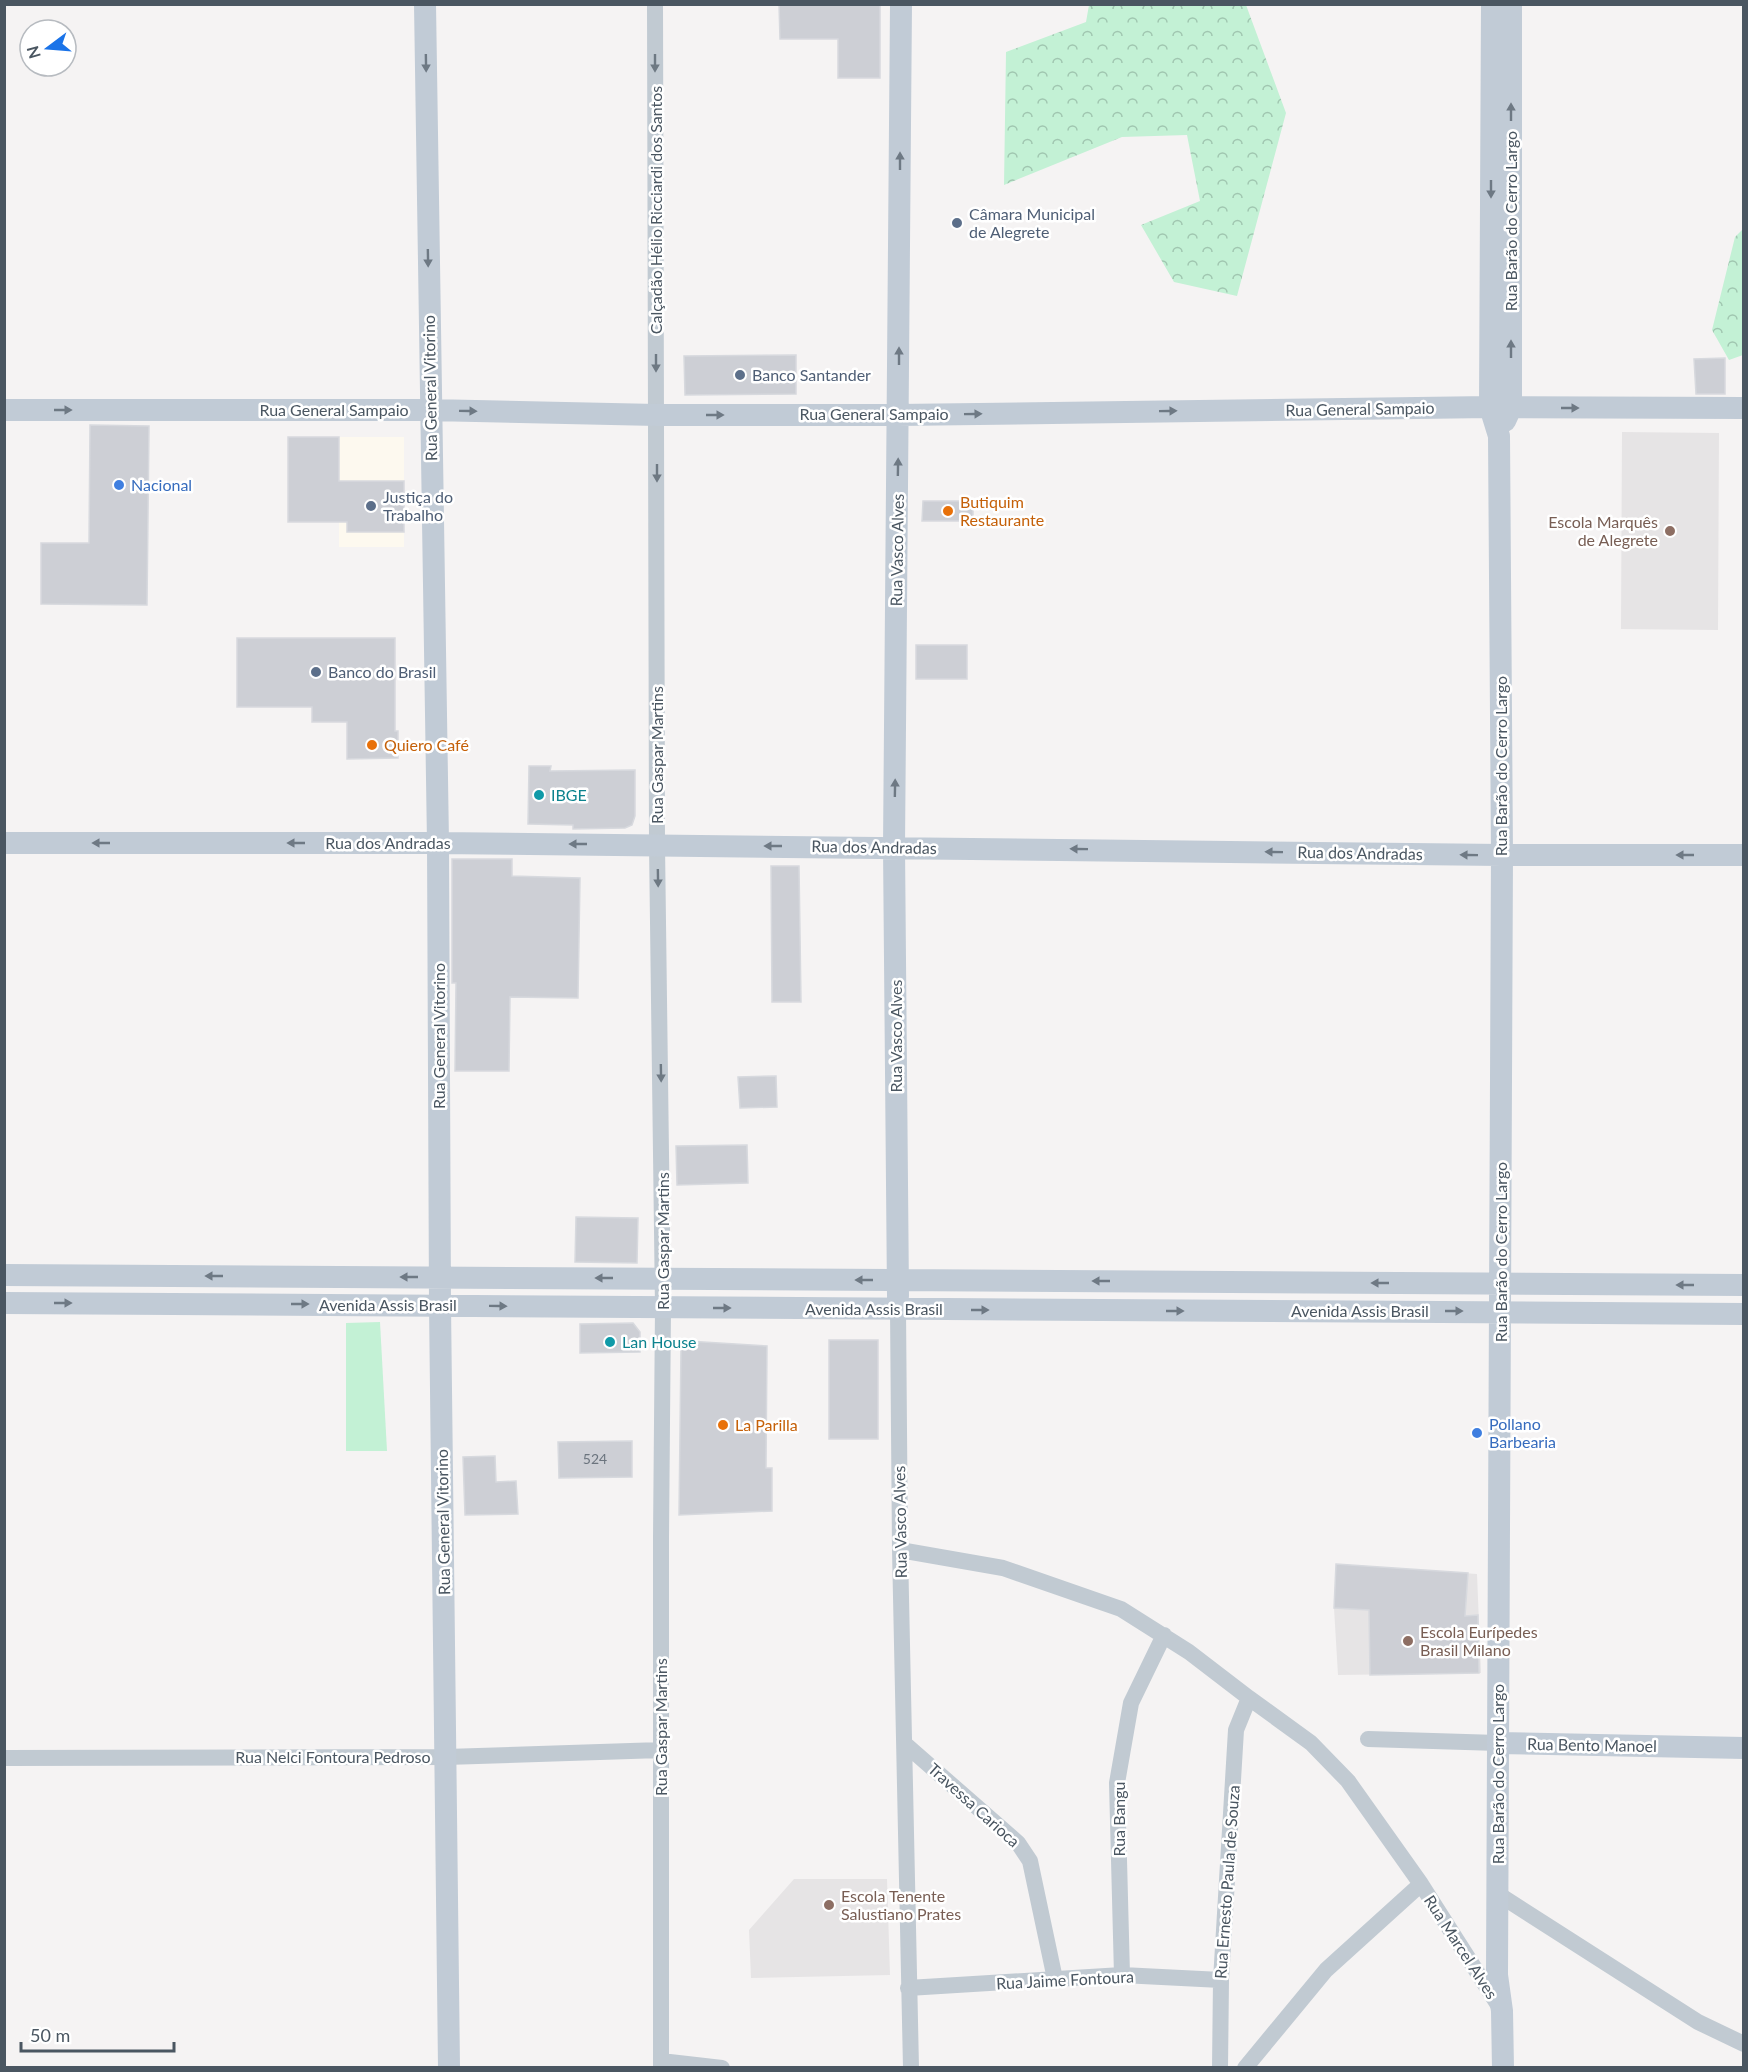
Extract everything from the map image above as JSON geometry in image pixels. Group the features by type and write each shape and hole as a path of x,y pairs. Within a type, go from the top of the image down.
{"street":[{"name":"Rua General Vitorino","path":"425,4 438,843 440,1305 449,2067"},
{"name":"Calçadão Hélio Ricciardi dos Santos","path":"655,4 657,415"},
{"name":"Rua Vasco Alves","path":"901,4 894,847 900,1550 911,2067"},
{"name":"Rua Barão do Cerro Largo","path":"1492,4 1501,408"},
{"name":"Rua Barão do Cerro Largo","path":"1503,2067 1502,2011 1497,1975 1502,1283 1499,436 1511,4"},
{"name":"Rua General Sampaio","path":"4,410 430,410 657,415 898,415 1501,408 1743,408"},
{"name":"Rua Gaspar Martins","path":"657,415 657,845 663,1279 661,2064"},
{"name":"Rua dos Andradas","path":"4,843 438,843 1502,855 1743,855"},
{"name":"Avenida Assis Brasil","path":"4,1275 1743,1285"},
{"path":"267,1304 268,1276"},
{"path":"756,1308 757,1279"},
{"path":"1249,1282 1250,1311"},
{"name":"Avenida Assis Brasil","path":"4,1303 1743,1314"},
{"name":"Rua Marcel Alves","path":"900,1550 1003,1568 1121,1609 1189,1652 1311,1743 1348,1781 1421,1884 1502,2011"},
{"name":"Rua Bangu","path":"1122,1975 1117,1783 1131,1703 1164,1635"},
{"name":"Rua Ernesto Paula de Souza","path":"1220,2067 1221,1980 1236,1730 1249,1698"},
{"name":"Rua Bento Manoel","path":"1368,1739 1743,1748"},
{"name":"Travessa Carioca","path":"905,1744 1018,1843 1030,1860 1055,1979"},
{"name":"Rua Nelci Fontoura Pedroso","path":"4,1758 446,1757 661,1750"},
{"path":"1245,2067 1326,1970 1421,1884"},
{"path":"1498,1894 1698,2022 1743,2044"},
{"name":"Rua Jaime Fontoura","path":"908,1988 1122,1975 1221,1980"},
{"path":"661,2064 722,2067"}],"shaded area":[{"name":"Escola Marquês de Alegrete","path":"1622,432 1719,433 1718,630 1621,629"},
{"name":"Justiça do Trabalho","path":"339,437 404,437 404,547 339,547"},
{"name":"Escola Eurípedes Brasil Milano","path":"1336,1564 1477,1574 1481,1673 1338,1675 1334,1608"},
{"name":"Escola Tenente Salustiano Prates","path":"794,1879 887,1879 890,1975 751,1978 749,1930"}],"green space":[{"path":"1089,5 1246,5 1286,113 1237,296 1174,282 1141,225 1200,201 1187,135 1122,137 1004,185 1006,52 1086,22"},
{"path":"1743,229 1743,355 1729,360 1712,330 1735,237"},
{"path":"380,1322 387,1451 346,1451 346,1323"}],"building":[{"path":"779,4 880,4 880,78 838,78 838,39 780,39"},
{"name":"Banco Santander","path":"796,355 796,394 685,395 684,356"},
{"path":"1725,358 1725,394 1696,394 1694,359"},
{"name":"Nacional","path":"90,425 149,426 147,605 41,604 41,543 89,543"},
{"path":"288,437 339,437 339,481 404,481 404,532 347,532 347,522 288,522"},
{"name":"Butiquim Restaurante","path":"923,501 973,501 973,521 922,521"},
{"name":"Banco do Brasil","path":"237,638 395,638 395,731 398,731 398,758 347,759 347,722 312,722 312,707 237,707"},
{"path":"916,645 967,645 967,679 916,679"},
{"path":"529,766 551,766 550,771 635,770 635,816 632,825 625,828 573,829 573,825 528,824"},
{"path":"452,859 512,859 512,876 580,878 578,998 510,997 509,1071 455,1071 456,983 452,983"},
{"path":"771,866 799,866 801,1002 772,1002"},
{"path":"776,1076 777,1107 740,1108 738,1077"},
{"path":"747,1145 748,1183 677,1185 676,1146"},
{"path":"576,1217 638,1218 637,1263 575,1262"},
{"name":"Lan House","path":"633,1323 640,1332 640,1352 580,1353 580,1324"},
{"path":"829,1340 878,1340 878,1439 829,1439"},
{"path":"687,1341 767,1346 766,1468 772,1468 772,1511 679,1515 681,1347"},
{"path":"632,1441 632,1477 559,1478 558,1442"},
{"path":"495,1456 496,1482 516,1481 518,1514 465,1515 463,1457"},
{"name":"Escola Eurípedes Brasil Milano","path":"1336,1564 1468,1573 1465,1616 1478,1615 1479,1673 1370,1675 1369,1610 1334,1608"}],"place":[{"name":"Câmara Municipal de Alegrete","path":"957,223"},
{"name":"Banco Santander","path":"740,375"},
{"name":"Nacional","path":"119,485"},
{"name":"Justiça do Trabalho","path":"371,506"},
{"name":"Butiquim Restaurante","path":"948,511"},
{"name":"Escola Marquês de Alegrete","path":"1670,531"},
{"name":"Banco do Brasil","path":"316,672"},
{"name":"Quiero Café","path":"372,745"},
{"name":"IBGE","path":"539,795"},
{"name":"Lan House","path":"610,1342"},
{"name":"La Parilla","path":"723,1425"},
{"name":"Pollano Barbearia","path":"1477,1433"},
{"name":"Escola Eurípedes Brasil Milano","path":"1408,1641"},
{"name":"Escola Tenente Salustiano Prates","path":"829,1905"}]}
